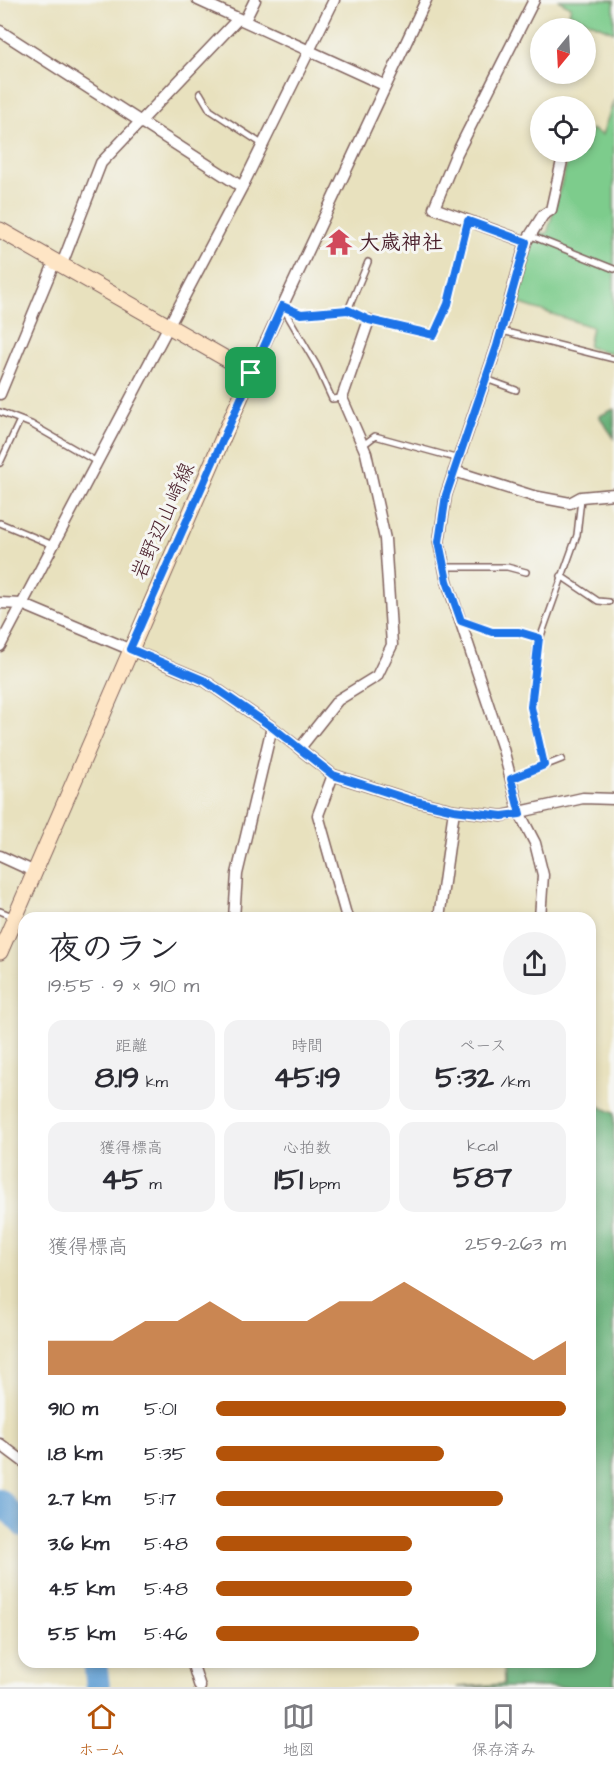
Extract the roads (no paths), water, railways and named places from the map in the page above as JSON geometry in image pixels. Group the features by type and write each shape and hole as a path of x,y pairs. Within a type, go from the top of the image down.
{"main road":[{"path":"0,230 251,373"},
{"name":"岩野辺山崎線","path":"0,952 251,373"}],"street":[{"path":"198,0 384,85"},
{"path":"0,394 101,163 241,20 255,0"},
{"path":"0,646 242,187 334,0"},
{"path":"251,373 384,85 426,0"},
{"path":"528,238 468,221 434,208 455,157 534,0"},
{"path":"0,31 242,187"},
{"path":"540,912 543,875 535,843 520,814 444,567 439,542 446,495 502,331 528,238 543,215 551,210 562,162"},
{"path":"300,748 338,699 377,676 392,645 385,539 362,446 342,398 369,320"},
{"path":"454,471 533,496 570,503 581,497 614,494"},
{"path":"0,603 22,604 205,681 272,727 333,775 411,800 454,810 502,816 520,814 583,798 614,799"},
{"path":"234,912 237,874 272,727"},
{"path":"333,775 318,815 345,912"},
{"path":"440,912 454,810"},
{"path":"0,856 34,872"},
{"path":"0,1444 18,1458"},
{"path":"194,1668 200,1687"}],"lane":[{"path":"200,93 210,110 262,144"},
{"path":"282,306 301,314 348,310 369,320 434,335 448,304 468,221"},
{"path":"528,238 614,269"},
{"path":"348,310 368,262"},
{"path":"282,306 317,366 332,399 342,398"},
{"path":"502,331 614,359"},
{"path":"486,379 516,390"},
{"path":"0,412 20,420 97,462"},
{"path":"0,463 20,420"},
{"path":"362,446 375,436 459,459"},
{"path":"544,765 531,707 539,638 577,535 581,497"},
{"path":"0,523 53,545"},
{"path":"444,567 507,567 526,572"},
{"path":"561,576 598,601 609,602"},
{"path":"461,621 492,632 519,632 539,638"},
{"path":"511,779 562,759"},
{"path":"0,911 15,917"}],"waterway":[{"path":"0,1501 18,1520"},
{"path":"96,1668 98,1687"}],"place":[{"name":"大歳神社","path":"339,242"}]}
